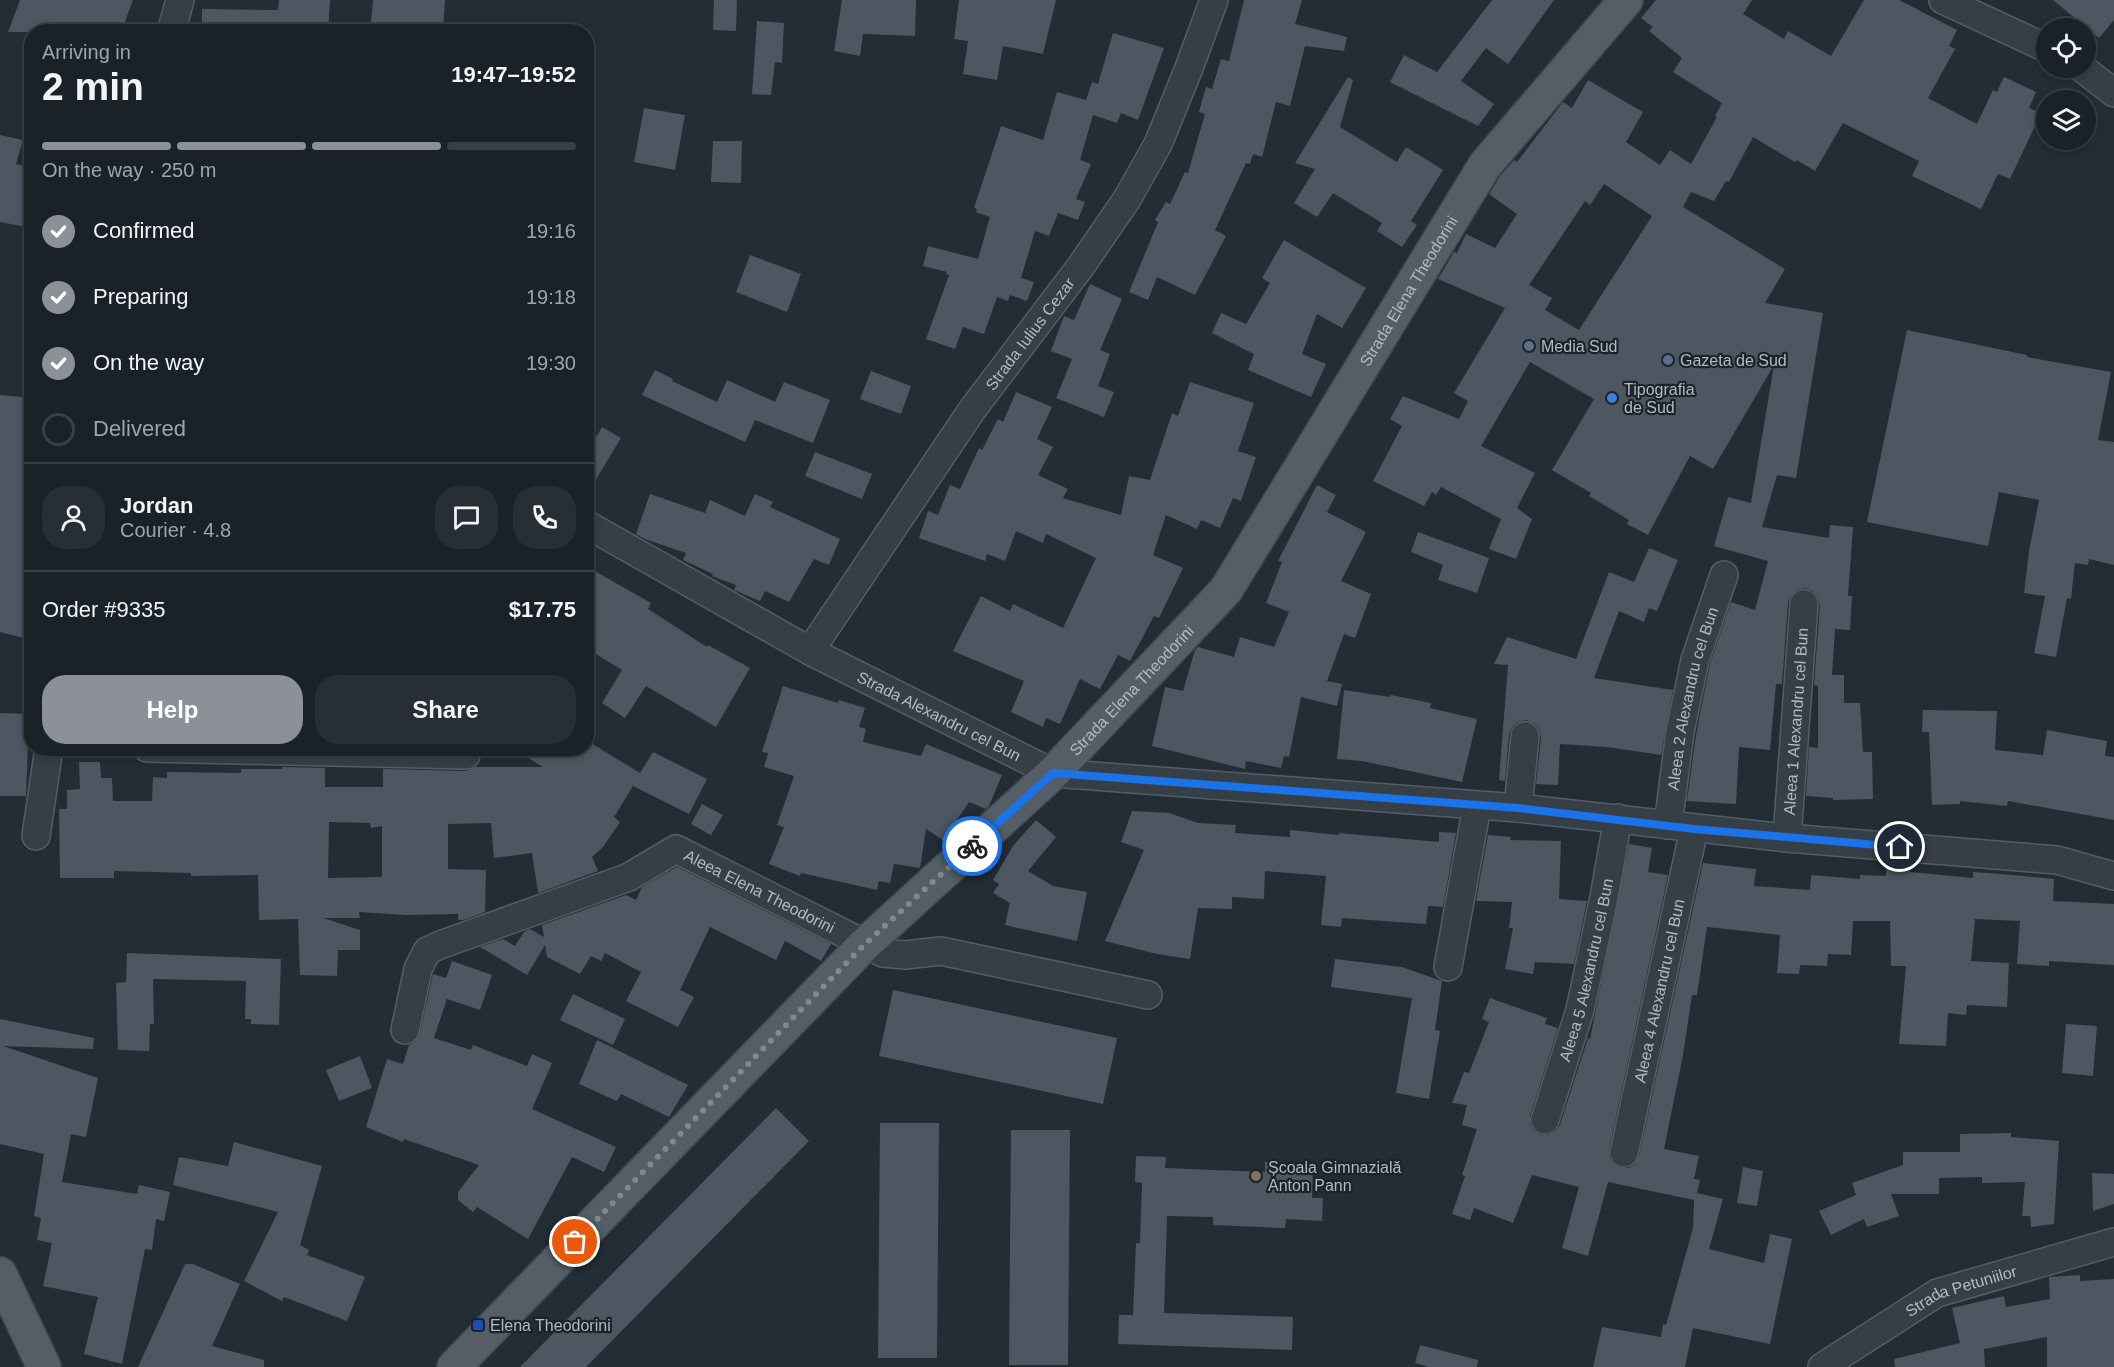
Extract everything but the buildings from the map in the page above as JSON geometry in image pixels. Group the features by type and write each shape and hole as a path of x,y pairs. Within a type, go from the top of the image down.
{"main road":[{"name":"Strada Elena Theodorini","path":"454,1367 864,945 1053,773 1226,590 1485,165 1626,0"},
{"path":"0,1274 44,1367"}],"street":[{"path":"173,24 180,0"},
{"name":"Strada Iulius Cezar","path":"810,651 972,410 1081,266 1127,200 1158,144 1190,68 1214,0"},
{"path":"1943,0 2036,43"},
{"path":"2095,78 2114,93"},
{"name":"Strada Alexandru cel Bun","path":"594,529 810,651 1053,773 1518,808 1787,838 2057,860 2114,876"},
{"name":"Aleea 2 Alexandru cel Bun","path":"1668,825 1680,732 1695,660 1724,575"},
{"name":"Aleea 1 Alexandru cel Bun","path":"1787,838 1803,604"},
{"path":"1518,808 1525,736"},
{"path":"36,836 48,756"},
{"path":"1448,967 1477,806"},
{"name":"Aleea 5 Alexandru cel Bun","path":"1545,1120 1580,1010 1618,818"},
{"name":"Aleea 4 Alexandru cel Bun","path":"1624,1153 1694,829"},
{"name":"Aleea Elena Theodorini","path":"405,1030 418,969 427,951 629,877 676,849 883,953 905,955 933,951 951,953 1148,995"},
{"name":"Strada Petuniilor","path":"1822,1367 1937,1293 2114,1242"}],"way so far":[{"path":"575,1242 864,945 972,846"}],"place":[{"name":"Media Sud","path":"1529,346"},
{"name":"Gazeta de Sud","path":"1668,360"},
{"name":"Tipografia de Sud","path":"1612,398"},
{"name":"Școala Gimnazială Anton Pann","path":"1256,1176"},
{"name":"Elena Theodorini","path":"478,1325"}],"route":[{"path":"972,846 1053,773 1518,808 1618,818 1694,829 1900,847"}]}
